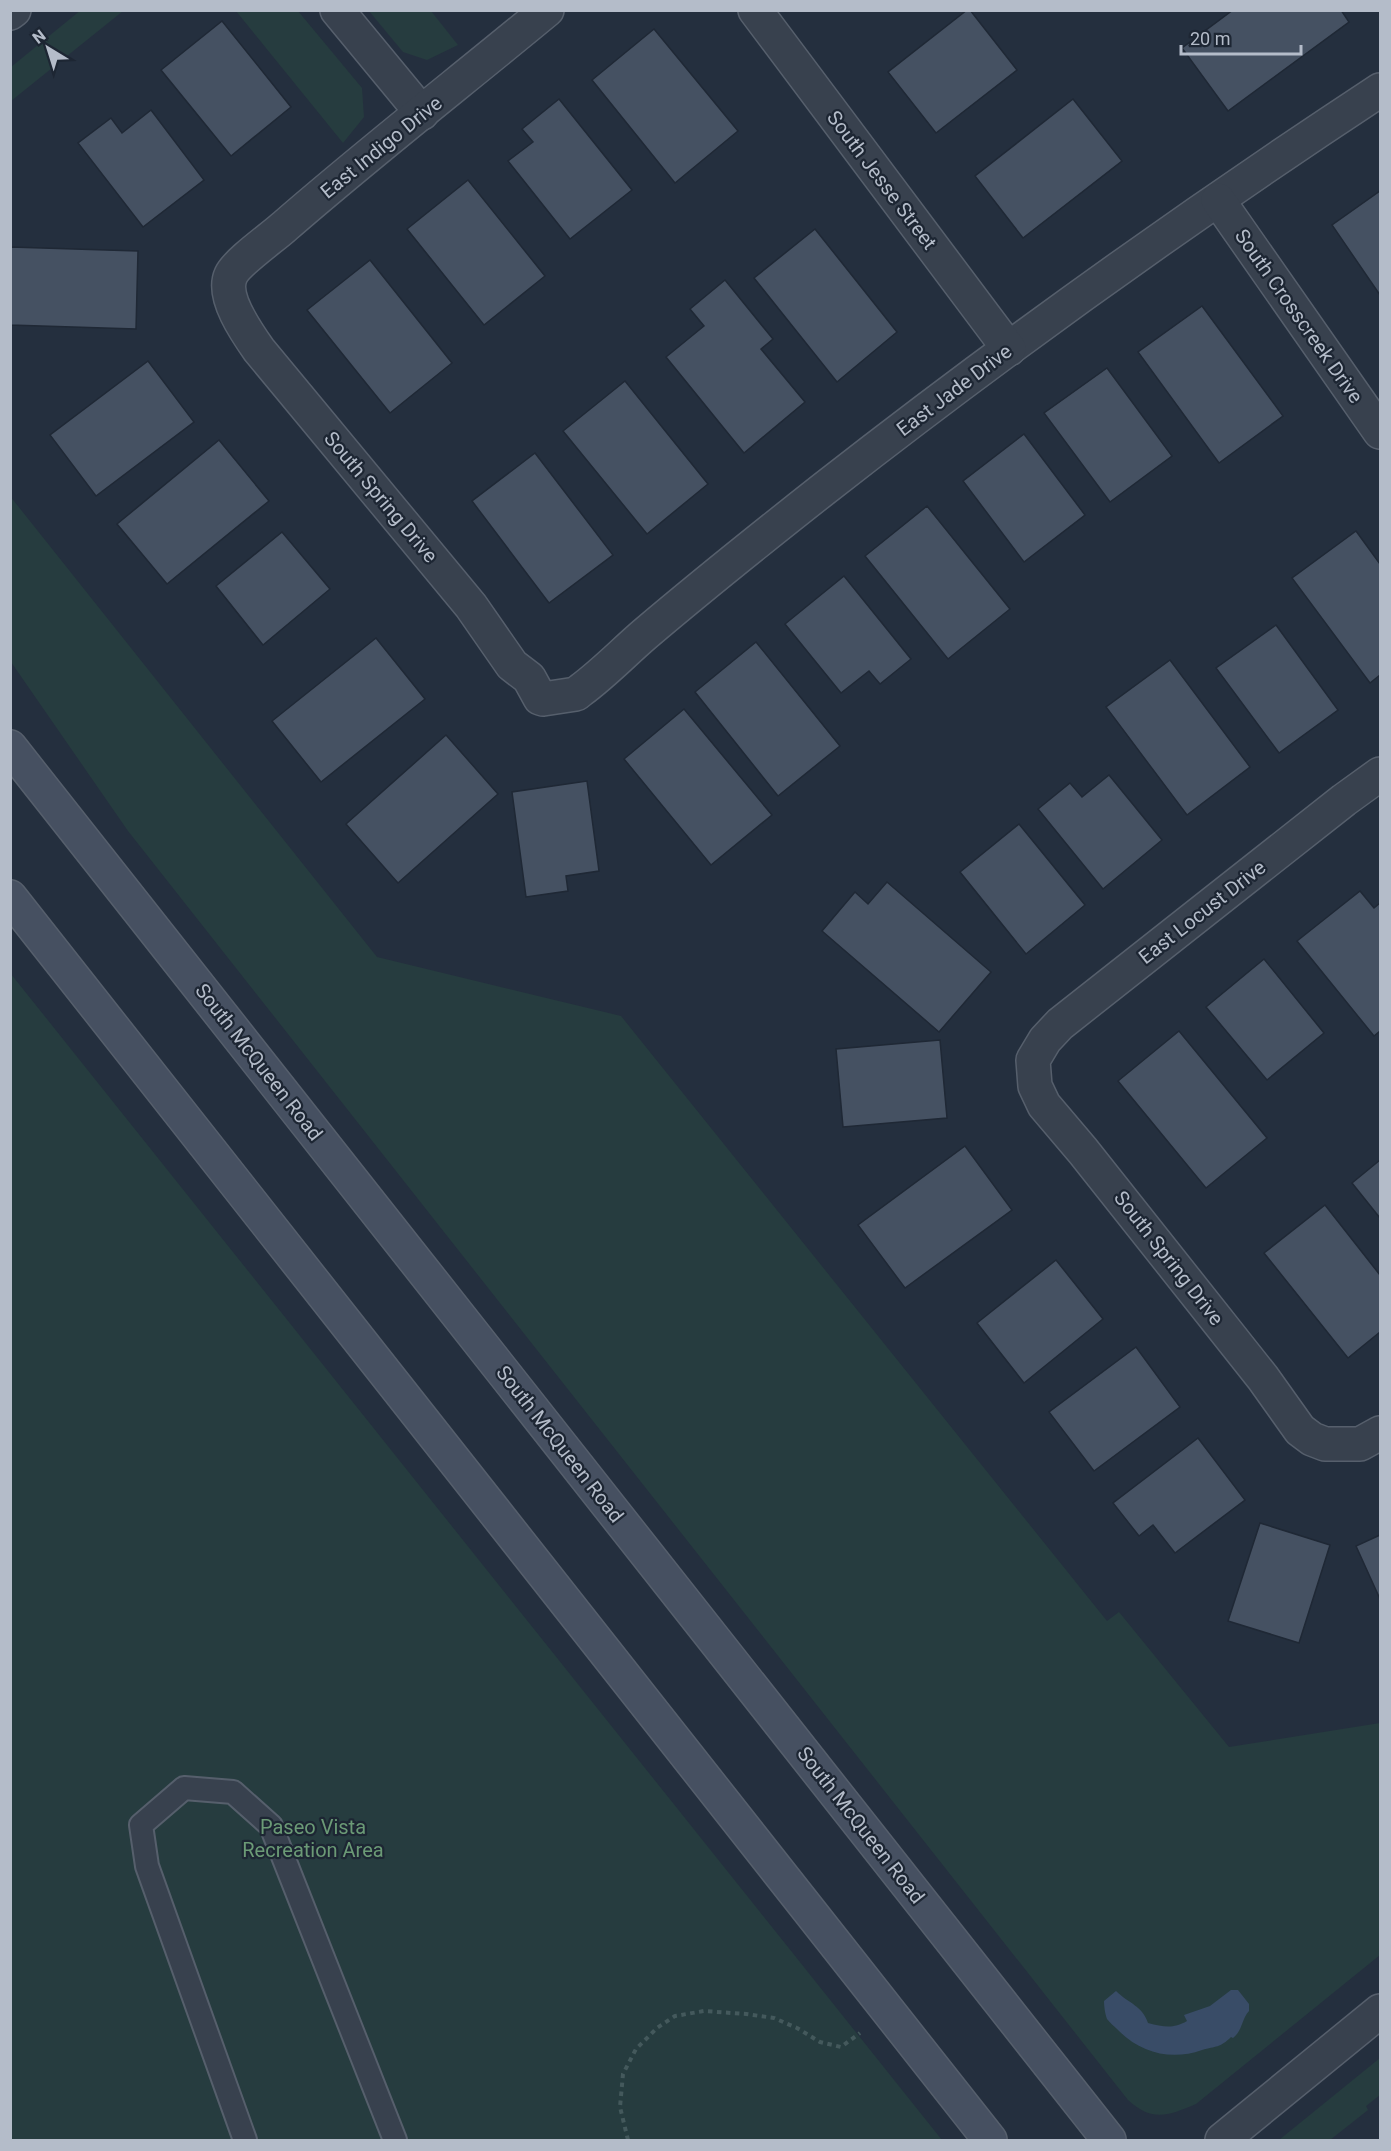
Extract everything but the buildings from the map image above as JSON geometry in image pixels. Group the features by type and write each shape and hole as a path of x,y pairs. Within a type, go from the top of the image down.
{"main road":[{"name":"South McQueen Road","path":"10,747 1109,2140"},
{"path":"10,897 990,2140"}],"street":[{"path":"337,10 423,113"},
{"name":"East Indigo Drive","path":"228,292 231,276 241,264 547,10"},
{"name":"South Jesse Street","path":"755,10 1009,349"},
{"name":"East Jade Drive","path":"540,698 576,694 644,635 797,510 1009,349 1218,200 1380,90"},
{"name":"South Crosscreek Drive","path":"1218,200 1380,432"},
{"name":"South Spring Drive","path":"228,292 246,331 259,350 471,606 512,665 529,678 540,698"},
{"name":"East Locust Drive","path":"1033,1060 1045,1041 1060,1024 1325,814 1380,774"},
{"name":"South Spring Drive","path":"1033,1060 1035,1086 1044,1105 1256,1369 1300,1430 1324,1444 1360,1444 1380,1433"},
{"path":"1222,2140 1380,2011"}],"lane":[{"path":"245,2140 147,1866 141,1825 184,1788 232,1791 271,1826 395,2140"}],"path":[{"path":"628,2140 620,2107 623,2074 636,2049 657,2028 675,2016 704,2011 774,2018 820,2042 841,2047 888,2011"}],"green space":[{"path":"81,10 123,11 11,101 11,67"},
{"path":"236,11 298,11 362,88 364,117 343,143"},
{"path":"369,11 431,11 458,45 427,60 403,52"},
{"path":"10,496 377,957 621,1016 1107,1621 1119,1612 1229,1747 1380,1723 1380,1955 1196,2104 1177,2112 1160,2115 1145,2112 1128,2100 128,831 11,662"},
{"name":"Paseo Vista Recreation Area","path":"11,974 942,2140 11,2140"},
{"path":"1380,2058 1380,2095 1366,2106 1368,2110 1330,2140 1279,2140"}],"water":[{"path":"1231,1990 1238,1990 1249,2004 1249,2011 1239,2032 1221,2045 1179,2055 1157,2053 1136,2044 1109,2022 1105,2010 1104,2001 1116,1991 1139,2008 1148,2023 1173,2026 1187,2021 1184,2015 1210,2006"}]}
